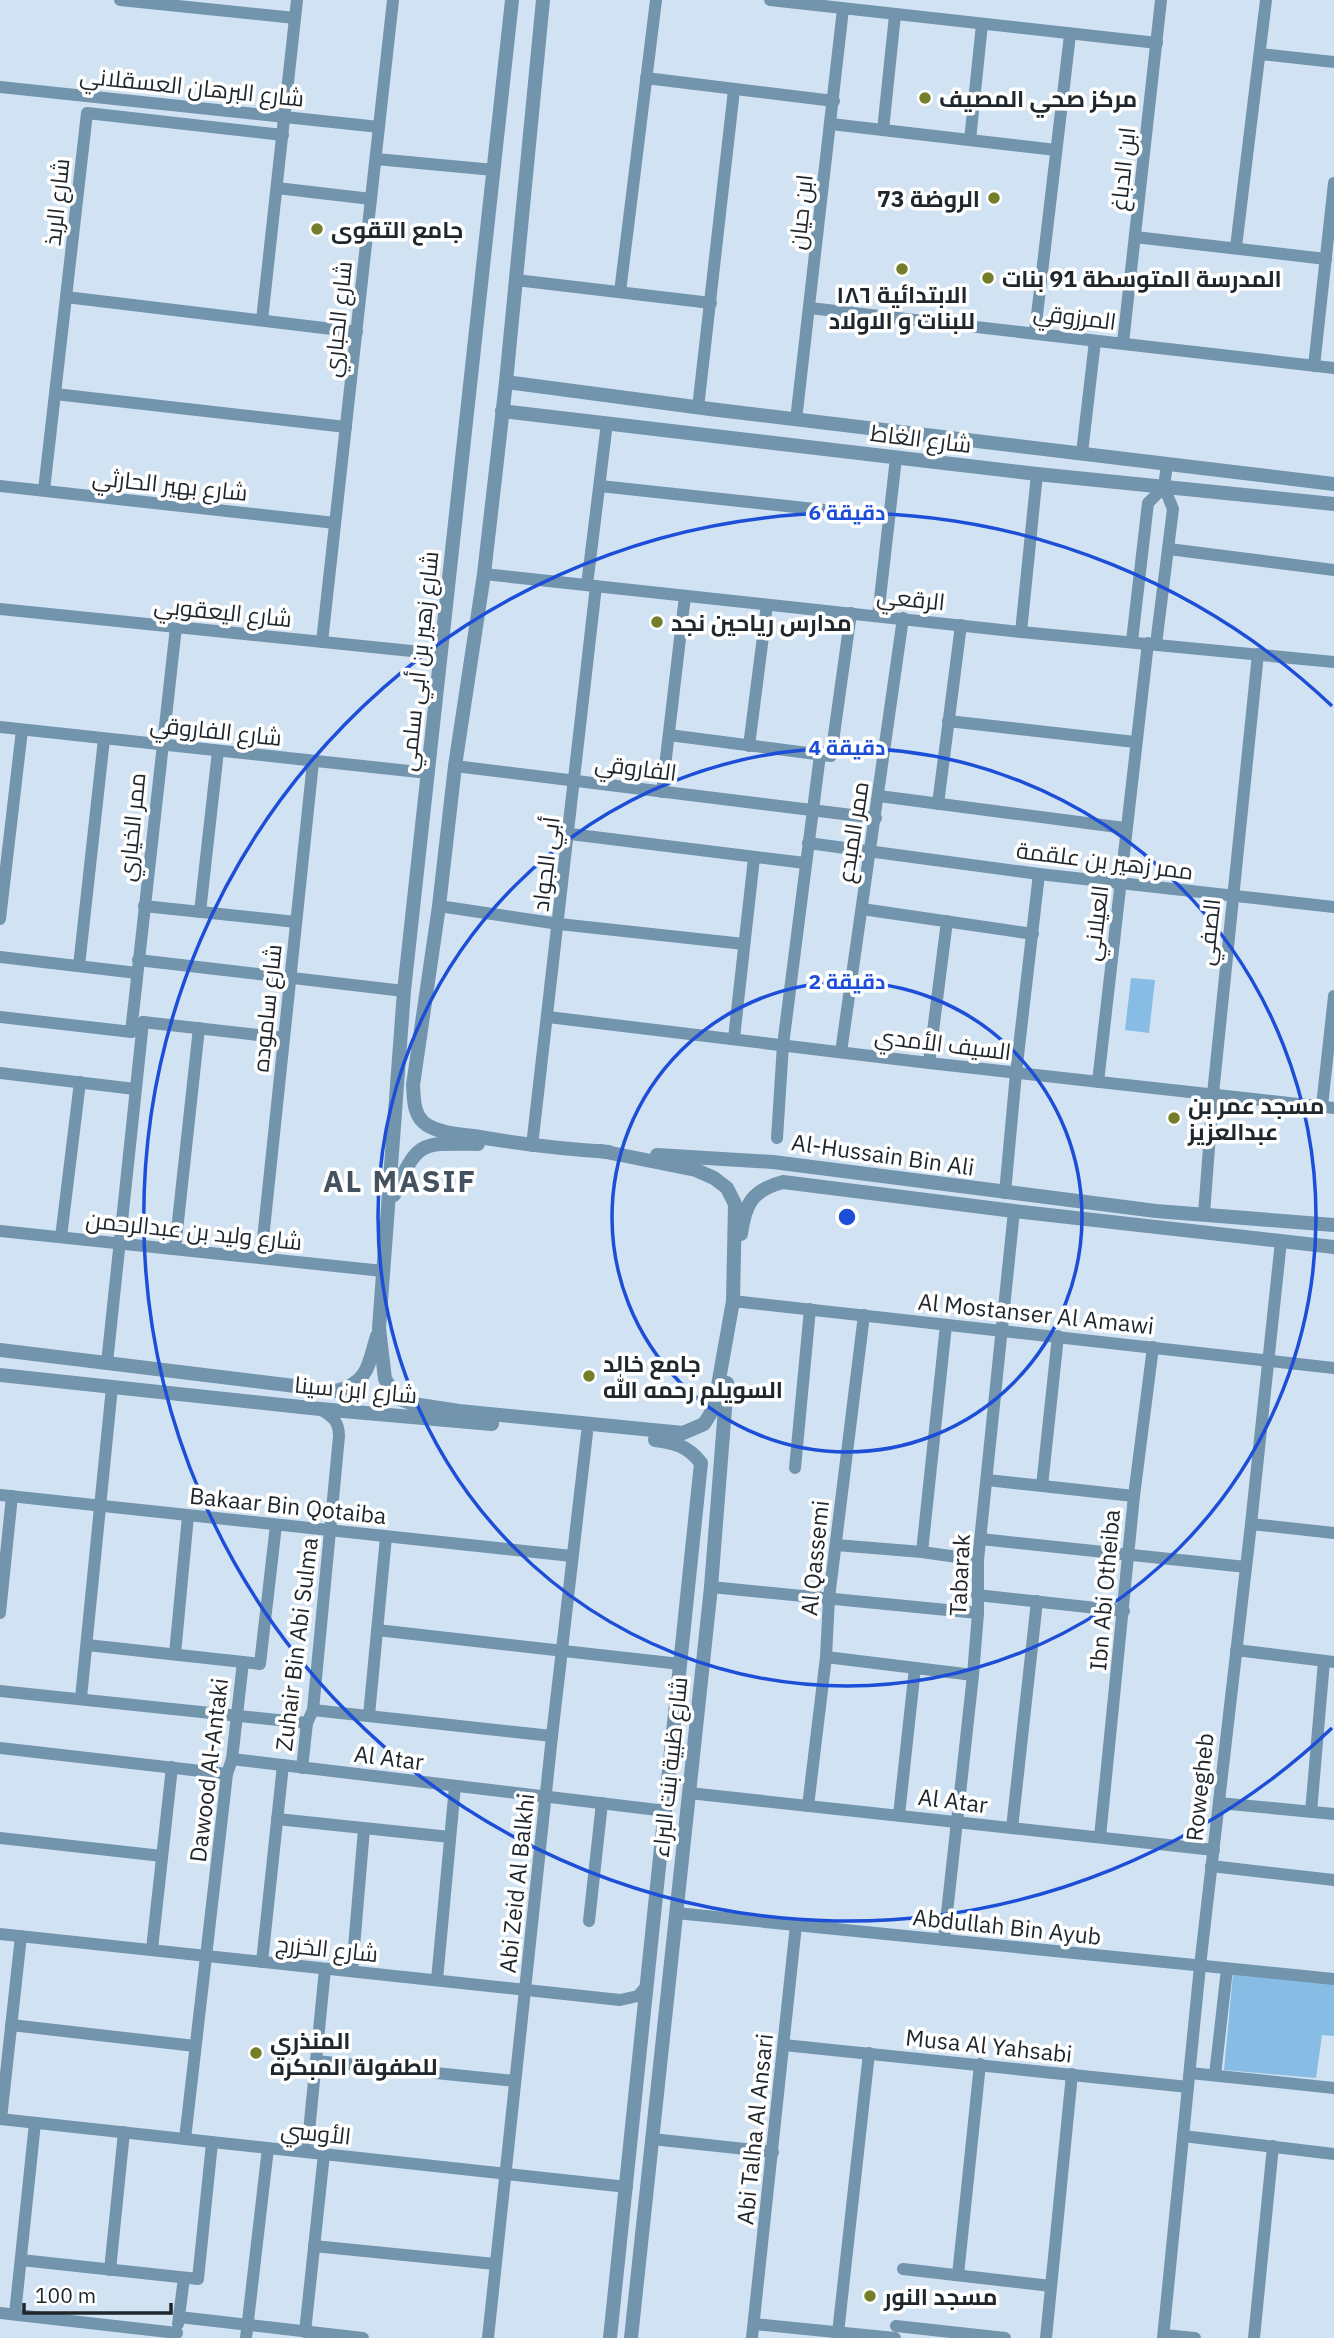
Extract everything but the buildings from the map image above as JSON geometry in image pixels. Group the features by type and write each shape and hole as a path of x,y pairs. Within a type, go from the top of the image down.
{"street":[{"path":"120,0 295,18"},
{"path":"262,320 297,0"},
{"name":"شارع الحباري","path":"322,642 393,0"},
{"name":"شارع زهير بن أبي سلمي","path":"379,1328 404,991 512,0"},
{"path":"543,0 506,382 484,574 455,766 439,906 559,924 744,944"},
{"path":"620,292 656,0"},
{"path":"770,0 844,9 876,6 895,15 1157,43"},
{"name":"ابن الدباغ","path":"1123,344 1161,0"},
{"path":"1236,247 1266,0"},
{"name":"ابن حيان","path":"796,420 844,9"},
{"path":"883,130 895,15"},
{"path":"970,140 982,24"},
{"path":"1035,332 1070,35"},
{"path":"1260,54 1334,62"},
{"path":"646,78 834,101"},
{"name":"شارع البرهان العسقلاني","path":"0,87 379,127"},
{"path":"698,408 734,90"},
{"name":"شارع الربذ","path":"44,491 87,113 282,135"},
{"path":"831,124 1056,150"},
{"path":"376,159 494,170"},
{"path":"1314,366 1334,183"},
{"path":"277,188 372,199"},
{"path":"1135,237 1326,258"},
{"path":"516,280 711,303"},
{"path":"66,297 357,332"},
{"name":"المرزوقي","path":"810,308 1334,368"},
{"path":"1082,453 1095,341"},
{"name":"شارع الغاط","path":"506,382 698,408 1334,484"},
{"path":"55,394 346,427"},
{"name":"شارع الغاط","path":"502,411 1038,474 1334,504"},
{"name":"أبي الجواد","path":"532,1146 570,834 607,423"},
{"path":"878,616 896,458"},
{"path":"1132,641 1148,503 1164,487 1167,464"},
{"path":"1021,632 1038,474"},
{"name":"شارع بهير الحارثي","path":"0,486 335,523"},
{"path":"600,486 888,517"},
{"name":"العيلاني","path":"1098,1082 1135,743 1169,549 1173,509 1164,487"},
{"path":"1169,549 1334,570"},
{"name":"الرقعي","path":"484,574 1021,632 1334,662"},
{"path":"662,792 685,596"},
{"path":"749,746 767,605"},
{"name":"شارع اليعقوبي","path":"0,609 441,654"},
{"path":"778,1138 783,1045 805,863 851,613"},
{"name":"ممر المبدع","path":"841,1052 903,618"},
{"path":"938,804 961,625"},
{"name":"ممر الخياري","path":"131,1031 176,627"},
{"name":"الصفي","path":"1204,1214 1213,1094 1258,654"},
{"path":"948,721 1135,743"},
{"name":"شارع الفاروقي","path":"0,727 428,773"},
{"path":"0,919 22,730"},
{"path":"669,736 825,756"},
{"path":"79,966 104,739"},
{"path":"200,912 218,751"},
{"name":"شارع ساموده","path":"261,1258 313,762"},
{"name":"الفاروقي","path":"455,766 876,818"},
{"path":"879,796 1125,828"},
{"path":"570,834 805,863"},
{"name":"ممر زهير بن علقمة","path":"808,843 1039,874 1334,907"},
{"path":"734,1038 754,858"},
{"path":"1005,1193 1039,874"},
{"path":"144,906 296,922"},
{"name":"Al-Hussain Bin Ali","path":"439,906 413,1085 414,1104 419,1118 427,1125 447,1132 532,1146 773,1162 1156,1211 1334,1226"},
{"path":"862,909 1033,934"},
{"path":"929,1063 947,920"},
{"path":"0,957 79,966 138,966 290,978 404,991"},
{"path":"1328,1107 1334,996"},
{"path":"0,1017 131,1031 143,1022 284,1038"},
{"name":"السيف الأمدي","path":"548,1017 1328,1107"},
{"path":"107,1363 143,1022"},
{"path":"175,1249 199,1028"},
{"path":"0,1073 135,1089"},
{"path":"61,1237 80,1082"},
{"path":"390,1204 412,1157 429,1145 532,1146"},
{"path":"379,1328 385,1379 397,1398 413,1404 683,1433 704,1424 714,1408 733,1301 735,1204 727,1188 714,1178 696,1170 601,1152"},
{"name":"Al-Hussain Bin Ali","path":"750,1202 764,1188 783,1182 1334,1247"},
{"name":"شارع ظبية بنت البراء","path":"631,2338 711,1587 733,1301 743,1220 750,1202"},
{"name":"Tabarak","path":"944,1940 973,1675 978,1613 978,1560 1014,1211"},
{"name":"شارع وليد بن عبدالرحمن","path":"0,1231 383,1270"},
{"name":"Rowegheb","path":"1163,2337 1200,1966 1251,1524 1280,1241"},
{"name":"Al Mostanser Al Amawi","path":"733,1301 1334,1368"},
{"path":"795,1468 810,1309"},
{"name":"Al Qassemi","path":"808,1806 826,1657 829,1598 864,1315"},
{"path":"922,1552 946,1325"},
{"name":"شارع ابن سينا","path":"0,1350 336,1391 352,1387 364,1376 379,1328"},
{"path":"1042,1486 1058,1336"},
{"name":"Ibn Abi Otheiba","path":"1100,1837 1134,1496 1153,1347"},
{"path":"158,1392 160,1369"},
{"name":"شارع ابن سينا","path":"0,1376 670,1442 688,1448 701,1464"},
{"path":"81,1698 112,1387"},
{"name":"Zuhair Bin Abi Sulma","path":"302,1768 307,1723 313,1710 339,1429 334,1419 320,1409"},
{"name":"Abi Zeid Al Balkhi","path":"488,2338 587,1433"},
{"name":"شارع ظبية بنت البراء","path":"610,2338 701,1464"},
{"path":"987,1480 1134,1496"},
{"path":"0,1613 6,1496"},
{"name":"Bakaar Bin Qotaiba","path":"6,1496 572,1556"},
{"path":"175,1654 188,1516"},
{"path":"1251,1524 1334,1533"},
{"name":"Dawood Al-Antaki","path":"186,2138 227,1774 232,1759 243,1662 260,1664 276,1525"},
{"path":"369,1715 386,1537"},
{"path":"981,1539 1246,1567"},
{"path":"836,1545 978,1560"},
{"path":"711,1587 978,1613"},
{"path":"976,1595 1124,1611"},
{"path":"1012,1828 1037,1601"},
{"path":"377,1630 680,1664"},
{"path":"87,1645 243,1662"},
{"path":"1236,1650 1329,1661 1311,1812"},
{"path":"826,1657 973,1675"},
{"path":"899,1815 915,1668"},
{"path":"0,1691 307,1723"},
{"path":"313,1710 552,1736"},
{"path":"0,1748 227,1774"},
{"name":"Al Atar","path":"232,1759 666,1811"},
{"name":"Zuhair Bin Abi Sulma","path":"262,1962 283,1765"},
{"path":"152,1949 172,1768"},
{"path":"436,1980 455,1786"},
{"name":"Al Atar","path":"688,1793 1213,1850"},
{"path":"589,1921 602,1803"},
{"path":"1219,1803 1334,1814"},
{"path":"277,1819 450,1837"},
{"path":"352,1971 364,1829"},
{"path":"0,1838 162,1856"},
{"path":"1211,1866 1334,1880"},
{"name":"Abdullah Bin Ayub","path":"676,1913 1334,1979"},
{"name":"Abi Talha Al Ansari","path":"752,2338 796,1925"},
{"name":"شارع الخزرج","path":"0,1934 620,2000"},
{"path":"1,2119 20,1936"},
{"path":"307,2152 325,1969"},
{"path":"1216,2075 1227,1969"},
{"path":"620,2000 638,1996 645,1988"},
{"path":"620,2000 632,2006 642,2020"},
{"path":"11,2025 195,2046"},
{"name":"Musa Al Yahsabi","path":"784,2045 1188,2087"},
{"path":"838,2333 869,2053"},
{"path":"316,2060 516,2081"},
{"path":"958,2275 980,2064"},
{"path":"1190,2073 1334,2088"},
{"path":"1046,2338 1072,2074"},
{"name":"الأوسي","path":"1,2119 627,2187"},
{"path":"15,2314 35,2123"},
{"path":"110,2270 124,2132"},
{"path":"1183,2136 1334,2154"},
{"path":"652,2139 773,2152"},
{"path":"21,2260 198,2279 212,2143"},
{"path":"1254,2338 1273,2146"},
{"path":"247,2332 268,2148"},
{"path":"305,2332 324,2154"},
{"path":"314,2246 495,2264"},
{"path":"902,2269 1051,2286"},
{"path":"0,2313 177,2336 184,2278"},
{"path":"179,2317 247,2332 305,2332 362,2338"},
{"path":"754,2324 838,2333 896,2332 1005,2338"},
{"path":"1163,2337 1195,2338"}],"shaded area":[{"path":"1131,978 1155,980 1149,1033 1125,1030"},
{"path":"1233,1974 1334,1984 1334,2036 1322,2035 1316,2078 1224,2070"}],"place":[{"name":"مركز صحي المصيف","path":"925,98"},
{"name":"الروضة 73","path":"994,198"},
{"name":"جامع التقوى","path":"317,229"},
{"name":"الابتدائية ١٨٦ للبنات و الاولاد","path":"902,269"},
{"name":"المدرسة المتوسطة 91 بنات","path":"988,278"},
{"name":"مدارس رياحين نجد","path":"657,622"},
{"name":"مسجد عمر بن عبدالعزيز","path":"1174,1118"},
{"name":"جامع خالد السويلم رحمه الله","path":"589,1376"},
{"name":"المنذري للطفولة المبكره","path":"256,2053"},
{"name":"مسجد النور","path":"870,2296"}],"district":[{"name":"AL MASIF","path":"400,1180"}]}
